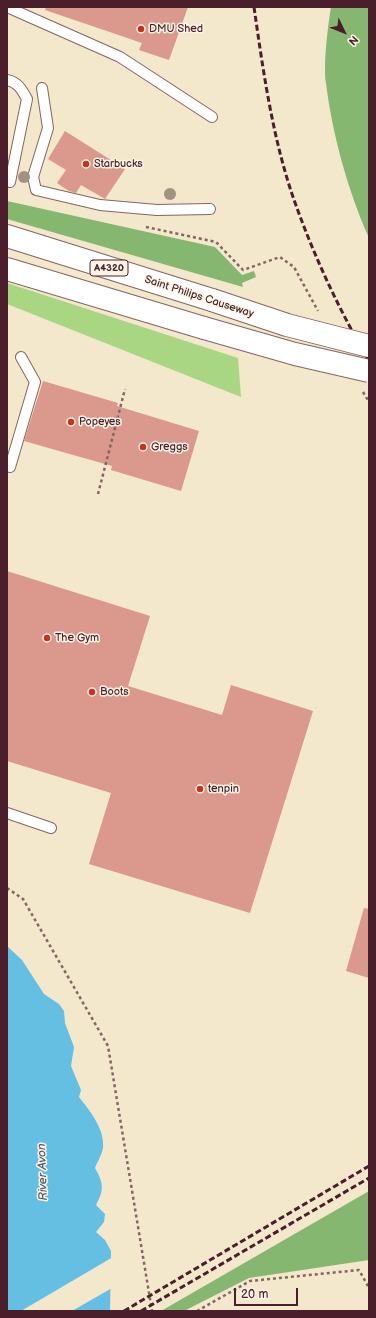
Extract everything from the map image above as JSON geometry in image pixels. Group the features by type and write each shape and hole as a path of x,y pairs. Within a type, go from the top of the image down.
{"main road":[{"name":"Saint Philips Causeway","path":"7,236 287,325 369,346"},
{"path":"7,269 295,354 369,371"}],"lane":[{"path":"7,7 25,11 120,57 212,117"},
{"path":"7,80 12,81 21,88 27,99 10,182 7,181"},
{"path":"42,88 48,128 33,177 36,190 100,205 157,210 210,209"},
{"path":"10,467 35,382 22,357"},
{"path":"7,813 51,828"}],"path":[{"path":"139,225 216,242 243,270 280,257 294,267 321,316"},
{"path":"98,494 125,389"},
{"path":"363,392 369,402"},
{"path":"7,888 24,900 108,1046 152,1311"},
{"path":"197,1311 250,1281 360,1270 369,1288"}],"green space":[{"path":"331,7 369,7 369,238 354,201 332,122 325,75 325,56"},
{"path":"7,201 215,247 242,275 254,271 256,277 242,283 243,287 7,219"},
{"path":"7,283 238,358 241,397 7,304"},
{"path":"369,1191 369,1260 249,1278 184,1311 161,1311"}],"water":[{"name":"River Avon","path":"7,946 22,960 44,994 59,1004 64,1011 65,1023 74,1047 71,1066 81,1090 79,1097 88,1108 102,1134 102,1153 95,1168 100,1178 102,1191 96,1205 105,1214 104,1222 96,1232 105,1240 111,1251 110,1311 7,1311"}],"pier":[{"path":"113,1257 112,1288 72,1311 21,1311"}],"building":[{"name":"DMU Shed","path":"46,7 188,7 169,60 139,50 142,43 45,10"},
{"name":"Starbucks","path":"65,131 125,169 105,199 81,185 76,193 69,191 57,183 66,170 48,159"},
{"path":"43,381 118,403 117,406 199,431 181,491 111,470 112,466 24,441"},
{"path":"7,571 150,616 128,686 222,715 231,685 313,711 250,913 89,864 111,793 7,761"},
{"path":"364,908 369,909 369,978 346,971"}],"railway":[{"path":"254,7 274,125 292,194 326,279 369,361"},
{"path":"124,1311 369,1166"},
{"path":"141,1311 369,1178"}],"place":[{"name":"DMU Shed","path":"141,29"},
{"name":"Starbucks","path":"86,164"},
{"name":"Popeyes","path":"71,422"},
{"name":"Greggs","path":"143,447"},
{"name":"The Gym","path":"47,638"},
{"name":"Boots","path":"92,692"},
{"name":"tenpin","path":"200,789"}]}
